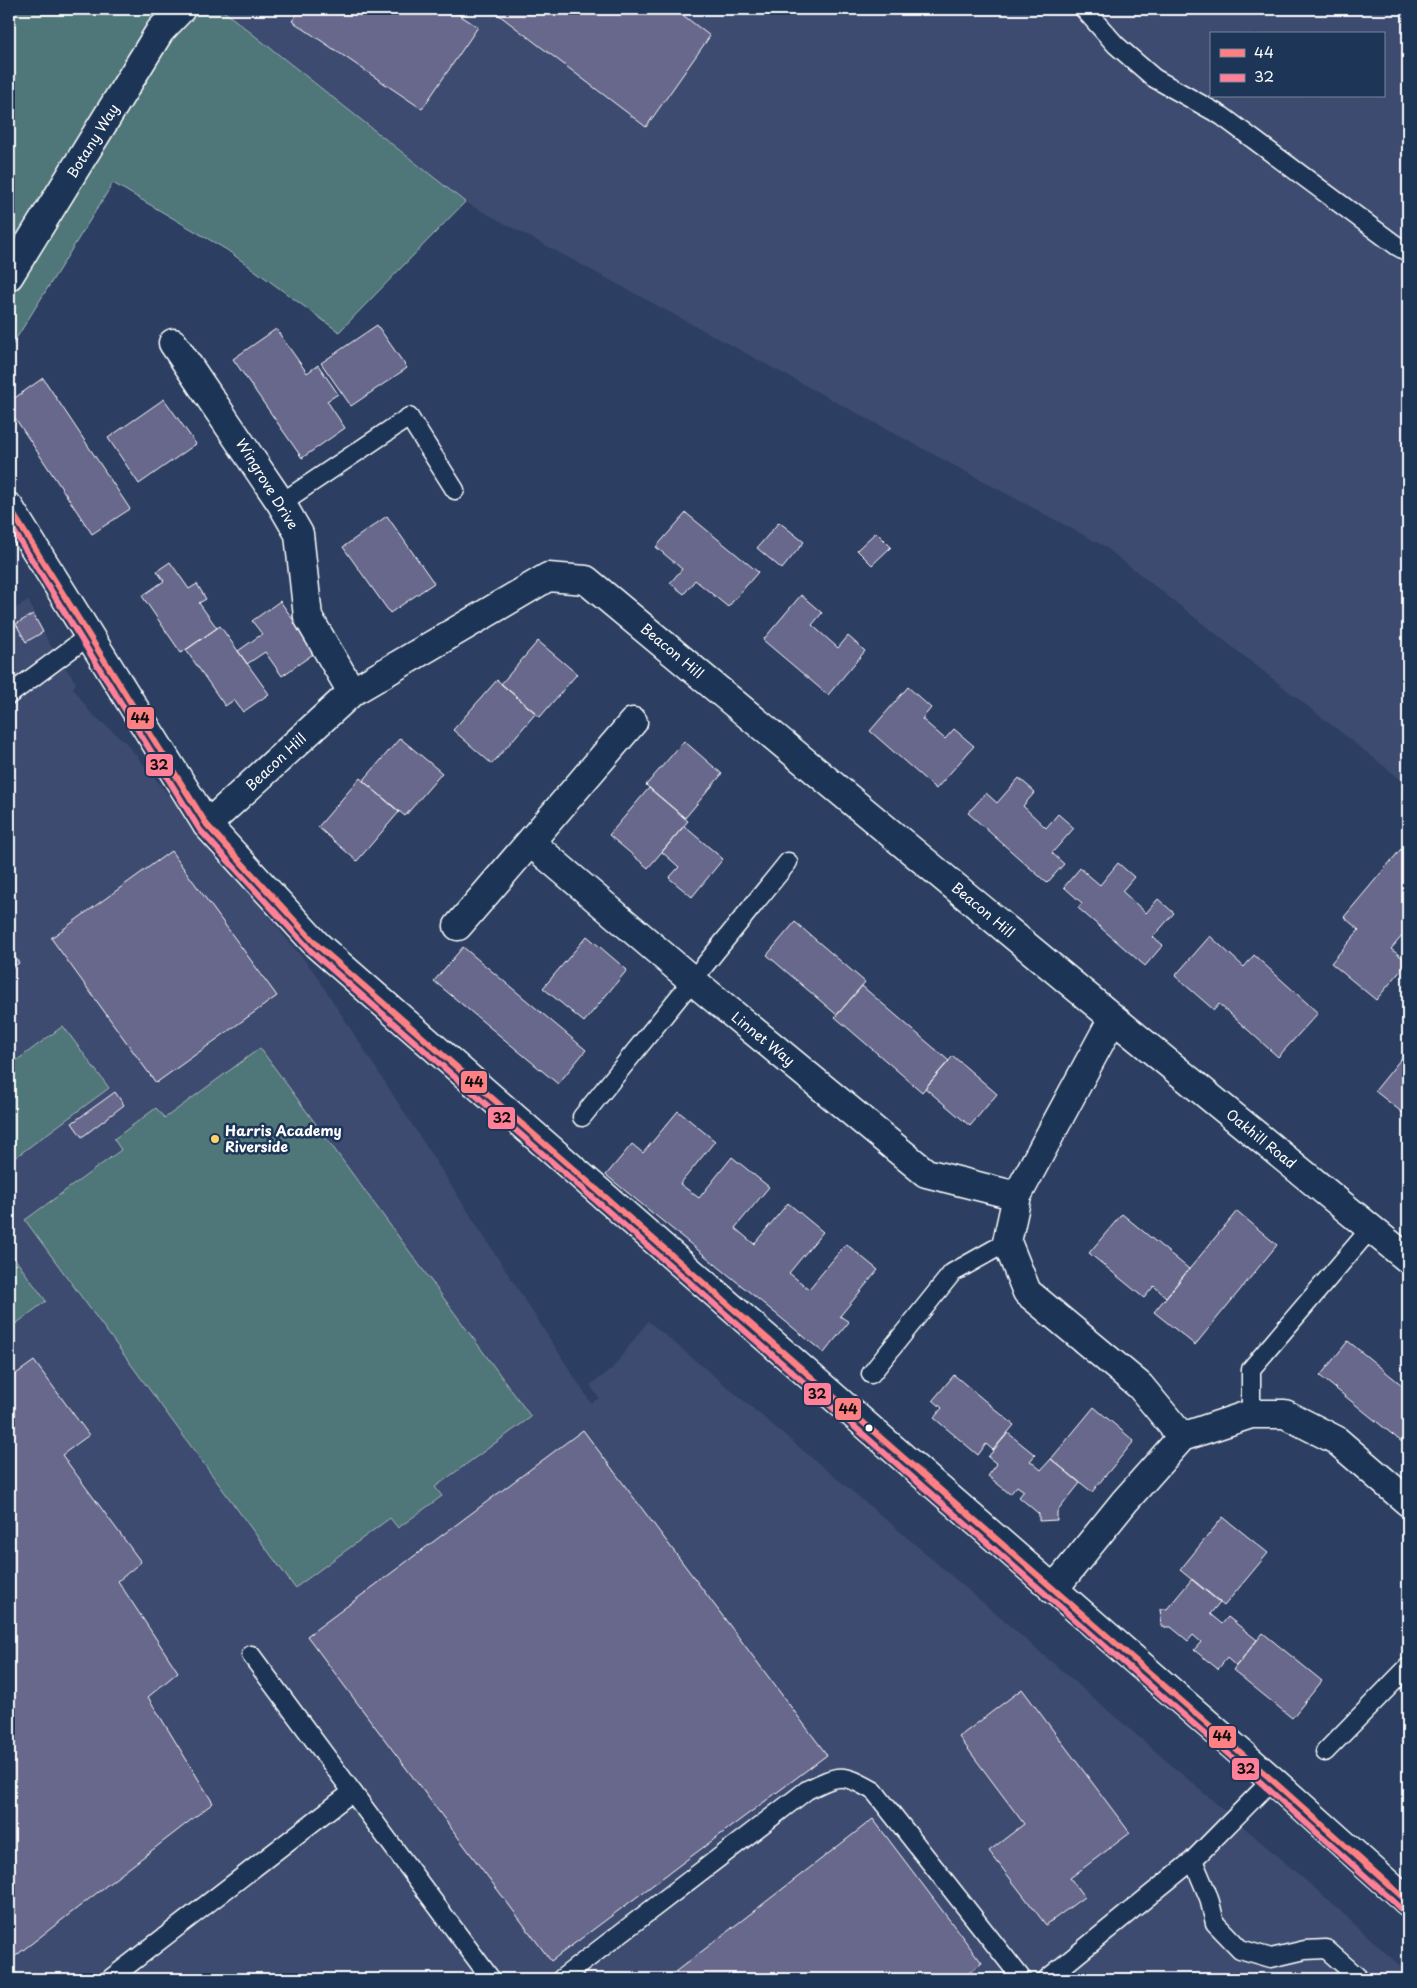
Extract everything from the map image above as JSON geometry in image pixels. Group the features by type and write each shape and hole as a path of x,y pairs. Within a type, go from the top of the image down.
{"street":[{"name":"Botany Way","path":"9,276 160,31 181,9"},
{"name":"Wingrove Drive","path":"173,343 281,503 298,534 308,616 352,692"},
{"path":"9,507 207,825 317,945 1272,1780 1408,1902"},
{"name":"Beacon Hill","path":"207,825 352,692 548,577 586,580 1113,1018"},
{"path":"458,926 633,722"},
{"name":"Linnet Way","path":"530,842 693,981 926,1173 1017,1196"},
{"path":"1113,1018 1017,1196 1007,1242 1027,1292 1140,1386 1182,1437"},
{"name":"Oakhill Road","path":"1113,1018 1408,1259"},
{"path":"1053,1590 1125,1501 1182,1437 1251,1414 1285,1414 1336,1440 1408,1502"}],"lane":[{"path":"1084,9 1116,45 1154,78 1222,116 1397,246 1408,252"},
{"path":"281,503 409,417 455,490"},
{"path":"9,695 90,635"},
{"path":"582,1117 788,862"},
{"path":"1251,1414 1251,1369 1370,1228"},
{"path":"871,1374 952,1273 1007,1242"},
{"path":"251,1655 490,1979"},
{"path":"1325,1752 1408,1667"},
{"path":"561,1979 807,1790 834,1777 852,1778 874,1791 1022,1979"},
{"path":"1047,1979 1193,1860 1272,1780"},
{"path":"110,1979 352,1792"},
{"path":"1193,1860 1209,1898 1215,1923 1240,1949 1271,1958 1305,1950 1326,1949 1360,1979"}],"shaded area":[{"path":"221,9 1408,9 1408,785 1104,546 465,202"},
{"path":"28,600 50,645 76,683 73,688 90,712 125,742 314,972 591,1403 599,1398 590,1385 612,1369 648,1321 890,1523 1327,1899 1408,1973 1408,1979 9,1979 9,613"}],"green space":[{"path":"9,9 221,9 465,202 339,332 227,250 113,183 9,350"},
{"path":"63,1026 109,1088 9,1162 9,1066"},
{"path":"260,1048 531,1417 435,1487 442,1496 398,1528 390,1518 295,1588 25,1220 121,1150 114,1139 156,1108 165,1118"},
{"path":"9,1251 46,1301 9,1329"}],"building":[{"path":"301,9 450,9 478,27 422,109 292,21"},
{"path":"491,9 675,9 710,36 646,127"},
{"path":"377,325 407,368 351,406 321,363"},
{"path":"276,329 307,373 318,365 338,394 327,401 345,428 302,458 233,359"},
{"path":"43,378 130,509 92,534 9,409 9,402"},
{"path":"164,399 196,444 139,484 108,438"},
{"path":"686,513 758,572 728,607 695,580 684,594 670,583 682,569 656,547"},
{"path":"387,516 434,583 390,613 343,547"},
{"path":"779,522 804,542 782,569 757,548"},
{"path":"876,532 891,547 872,565 857,550"},
{"path":"170,562 189,589 197,584 206,599 199,603 217,628 181,653 142,596 164,581 157,571"},
{"path":"801,595 822,613 812,625 838,648 848,636 865,651 828,695 763,640"},
{"path":"280,601 316,652 282,676 265,652 247,664 238,651 262,634 252,621"},
{"path":"33,614 43,632 26,642 16,624"},
{"path":"220,626 269,694 243,712 234,700 225,706 186,650"},
{"path":"538,641 577,674 540,717 501,684"},
{"path":"497,680 536,713 492,764 453,730"},
{"path":"908,687 931,708 922,719 945,739 954,729 974,746 936,789 870,731"},
{"path":"400,738 442,773 405,816 363,781"},
{"path":"684,741 722,774 685,818 646,785"},
{"path":"360,778 399,812 357,861 318,827"},
{"path":"1019,778 1035,792 1023,806 1046,828 1058,814 1074,828 1052,853 1064,864 1047,883 968,813 986,793 997,803"},
{"path":"649,788 688,821 648,868 609,835"},
{"path":"684,826 723,859 692,897 669,878 679,867 662,852"},
{"path":"1401,849 1408,856 1408,929 1391,949 1408,962 1376,1000 1331,963 1359,930 1344,917"},
{"path":"171,851 277,996 156,1083 51,938"},
{"path":"1118,863 1134,877 1122,891 1146,913 1158,899 1174,913 1153,937 1163,945 1145,966 1078,908 1082,903 1064,887 1080,868 1100,885"},
{"path":"795,922 865,982 837,1015 767,955"},
{"path":"587,936 627,970 584,1022 543,988"},
{"path":"1210,936 1244,967 1254,955 1318,1013 1278,1057 1219,1004 1214,1010 1175,976"},
{"path":"463,947 586,1050 558,1084 434,981"},
{"path":"9,949 19,963 9,970"},
{"path":"862,986 949,1061 922,1092 835,1017"},
{"path":"1408,1050 1408,1117 1375,1091"},
{"path":"953,1056 997,1094 970,1126 925,1088"},
{"path":"115,1092 124,1105 82,1137 72,1123"},
{"path":"678,1111 715,1141 680,1184 699,1198 732,1157 769,1187 735,1228 754,1244 788,1203 823,1232 789,1273 809,1289 846,1244 878,1270 840,1316 849,1322 824,1353 606,1175 632,1144 643,1153"},
{"path":"1237,1211 1277,1245 1195,1345 1154,1312"},
{"path":"1122,1214 1189,1269 1166,1297 1154,1286 1144,1298 1089,1253"},
{"path":"1348,1341 1408,1390 1408,1447 1320,1376"},
{"path":"34,1361 89,1435 62,1455 141,1562 118,1581 178,1672 148,1697 213,1803 9,1961 9,1379"},
{"path":"954,1375 1014,1425 993,1450 986,1444 978,1455 934,1418 942,1408 933,1400"},
{"path":"1094,1407 1134,1441 1092,1492 1051,1459"},
{"path":"583,1430 827,1755 551,1961 307,1636"},
{"path":"1008,1433 1035,1455 1030,1461 1041,1470 1051,1459 1080,1483 1057,1512 1057,1520 1039,1521 1039,1514 1019,1497 1024,1491 1017,1486 1010,1494 988,1476 997,1464 988,1457"},
{"path":"1223,1517 1268,1553 1224,1606 1180,1570"},
{"path":"1192,1579 1220,1602 1210,1614 1222,1624 1228,1617 1257,1640 1236,1666 1227,1658 1218,1669 1194,1650 1201,1642 1193,1635 1188,1641 1171,1627 1162,1627 1160,1609 1167,1609"},
{"path":"1263,1633 1322,1681 1292,1718 1233,1670"},
{"path":"1022,1689 1130,1833 1070,1878 1084,1897 1046,1925 989,1851 1024,1824 959,1737"},
{"path":"1408,1734 1408,1748 1401,1742"},
{"path":"873,1819 982,1963 961,1979 666,1979"}],"transit line":[{"name":"44","path":"9,507 207,825 317,945 1272,1780 1408,1902"},
{"name":"32","path":"9,523 200,830 311,951 1266,1787 1402,1909"}],"place":[{"name":"Harris Academy Riverside","path":"215,1139"}]}
